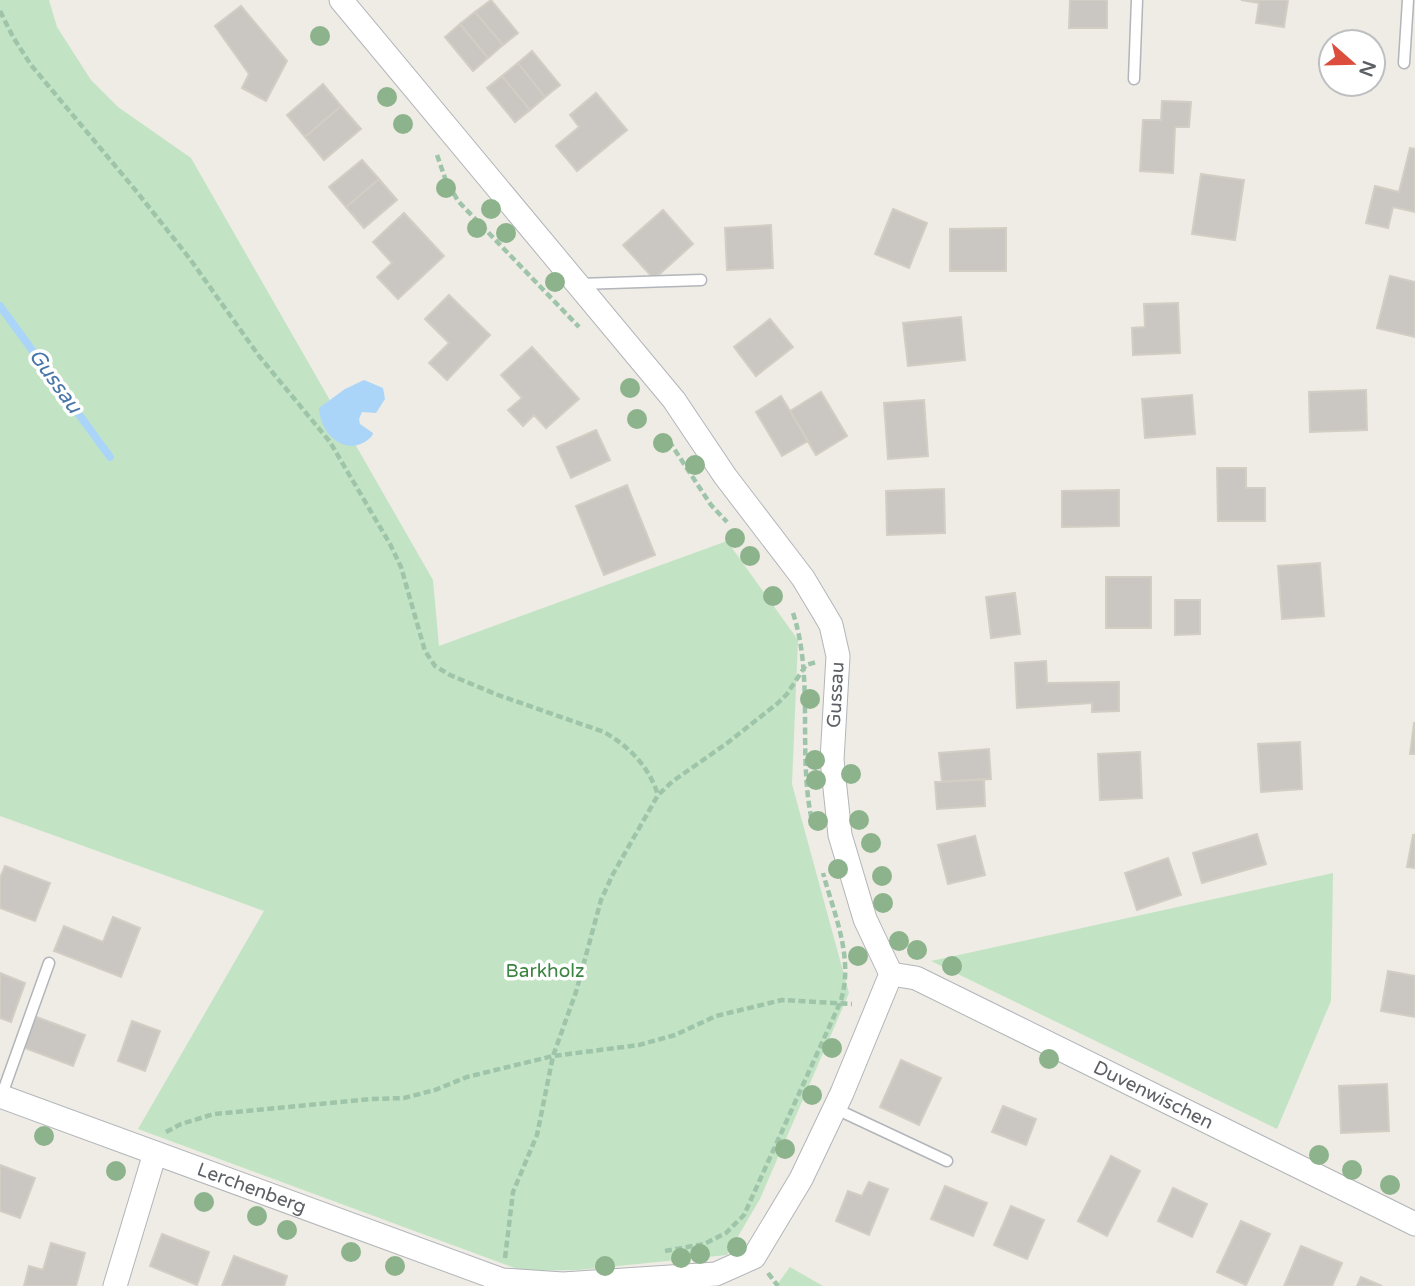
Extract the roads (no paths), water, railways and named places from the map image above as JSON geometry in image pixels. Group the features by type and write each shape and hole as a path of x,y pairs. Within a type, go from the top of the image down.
{"street":[{"name":"Gussau","path":"341,0 674,400 725,476 803,578 831,625 838,656 832,760 840,835 865,919 891,974"},
{"path":"502,1283 563,1284 716,1274 754,1257 801,1179 891,974"},
{"name":"Duvenwischen","path":"891,974 916,978 1415,1224"},
{"name":"Lerchenberg","path":"0,1096 502,1283"},
{"path":"115,1286 149,1151"}],"lane":[{"path":"1134,79 1137,0"},
{"path":"1404,63 1408,0"},
{"path":"577,284 701,280"},
{"path":"0,1096 49,963"},
{"path":"834,1108 947,1161"}],"water":[{"path":"364,380 383,388 385,399 376,413 362,412 359,419 360,424 373,433 372,436 354,446 345,445 324,428 319,408 345,389"}],"waterway":[{"name":"Gussau","path":"0,306 110,457"}],"park label":[{"name":"Barkholz","path":"545,971"}]}
